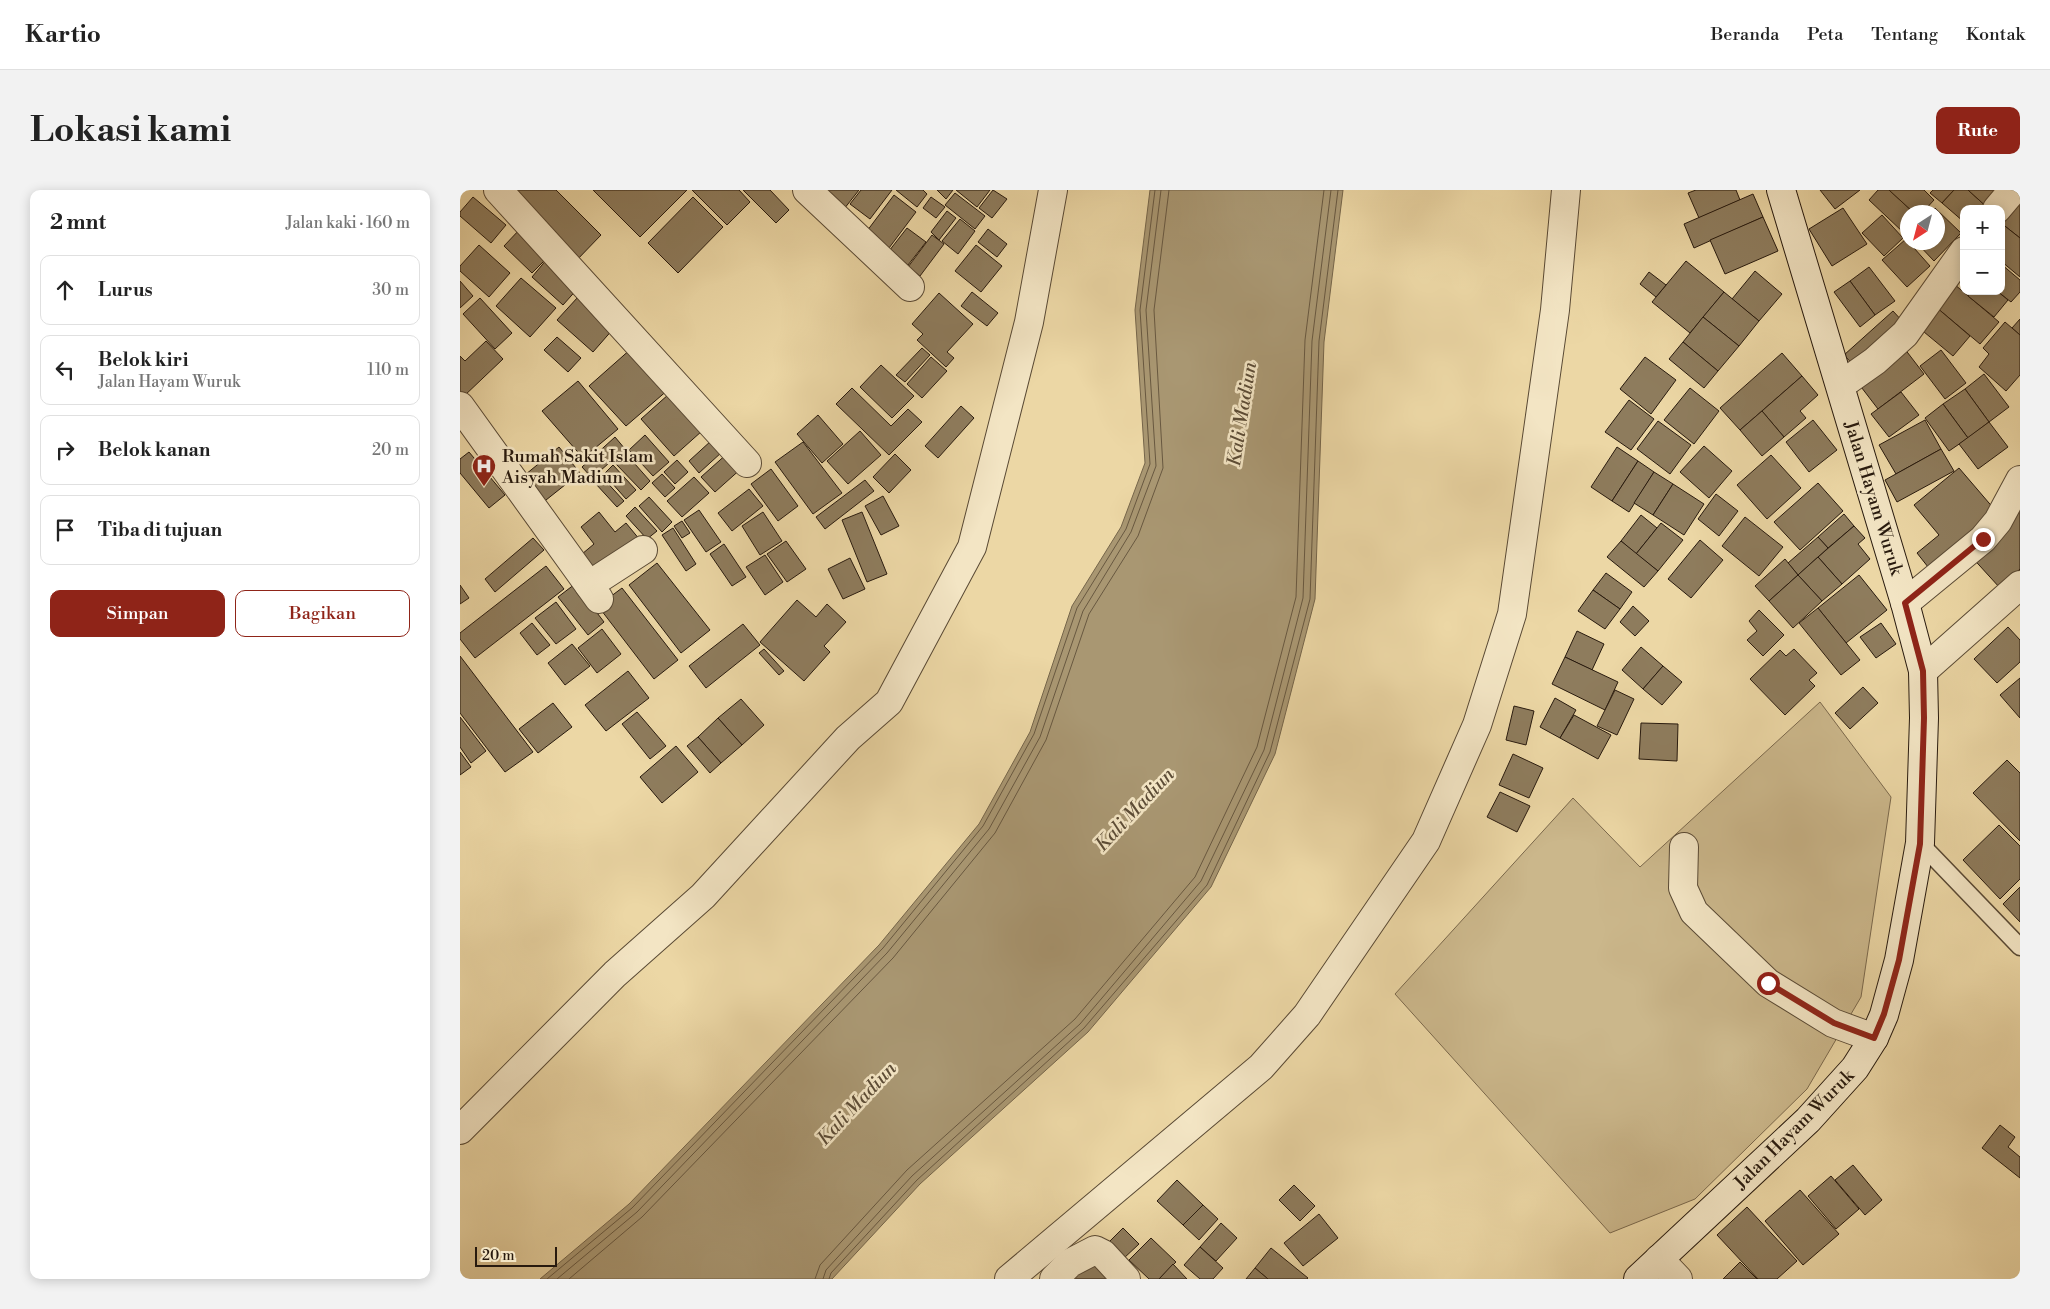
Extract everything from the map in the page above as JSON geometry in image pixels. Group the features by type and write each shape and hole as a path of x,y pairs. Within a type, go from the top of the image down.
{"street":[{"path":"498,190 747,463"},
{"path":"807,190 910,287"},
{"path":"460,1130 615,974 703,896 848,738 889,702 972,547 1029,322 1053,190"},
{"path":"1009,1279 1261,1067 1307,1015 1426,841 1477,725 1512,614 1555,310 1566,190"},
{"name":"Jalan Hayam Wuruk","path":"1638,1279 1808,1120 1855,1068 1874,1038 1884,1014 1899,960 1920,844 1924,718 1923,671 1841,385 1781,190"},
{"path":"2000,205 2013,190"},
{"path":"1841,385 1875,361 1904,334 1960,257"},
{"path":"460,406 594,592 643,550"},
{"path":"1905,603 1983,539 1998,520 2020,480"},
{"path":"1923,671 2020,585"},
{"path":"1684,847 1682,888 1694,912 1768,983 1834,1023 1874,1038"},
{"path":"1054,1279 1070,1263 1095,1250 1103,1254 1126,1279"},
{"path":"1659,1258 1678,1279"}],"lane":[{"path":"1920,844 2020,947"}],"shaded area":[{"path":"1820,702 1891,797 1861,997 1807,1089 1695,1199 1610,1233 1395,994 1573,798 1640,867"}],"water":[{"name":"Kali Madiun","path":"1150,190 1343,190 1324,342 1315,599 1275,754 1211,887 1088,1032 920,1184 832,1279 540,1279 629,1204 879,945 979,824 1030,732 1072,606 1121,527 1145,463 1135,310"}],"building":[{"path":"516,190 556,190 601,235 574,263"},
{"path":"593,190 687,190 640,237"},
{"path":"692,190 739,190 750,202 727,225"},
{"path":"743,190 770,190 789,210 776,223"},
{"path":"820,190 859,190 844,209"},
{"path":"861,190 892,190 870,219 850,204"},
{"path":"896,190 923,190 927,194 917,207"},
{"path":"937,190 953,190 946,199"},
{"path":"956,190 990,190 977,207"},
{"path":"993,190 1007,199 992,218 979,208"},
{"path":"1696,190 1736,190 1740,200 1699,218 1688,193"},
{"path":"1820,190 1860,190 1835,209"},
{"path":"1878,190 1889,190 1905,205 1900,205 1900,229 1869,200"},
{"path":"1889,190 1924,190 1934,200 1929,205 1905,205"},
{"path":"1933,190 1954,190 1942,203 1930,193"},
{"path":"1954,190 1968,190 1985,205 1960,205 1960,219 1942,203"},
{"path":"1968,190 2007,190 1993,205 1985,205"},
{"path":"955,193 985,216 975,229 945,205"},
{"path":"1753,194 1763,217 1694,248 1684,224"},
{"path":"894,195 916,212 889,248 867,231"},
{"path":"473,197 506,225 491,243 460,216 460,212"},
{"path":"693,197 723,227 678,273 648,243"},
{"path":"931,197 945,207 936,218 923,208"},
{"path":"2020,202 2020,238 2005,226 2005,208"},
{"path":"1843,208 1867,244 1832,266 1809,229"},
{"path":"947,211 956,218 939,240 931,232"},
{"path":"1882,215 1900,235 1900,241 1884,256 1862,233"},
{"path":"1763,217 1778,251 1725,274 1710,240"},
{"path":"1945,218 1960,232 1945,250"},
{"path":"960,219 975,231 958,254 942,241"},
{"path":"2005,226 2020,238 2020,277 2005,264"},
{"path":"521,228 549,256 532,273 504,246"},
{"path":"907,228 926,242 908,265 889,251"},
{"path":"988,229 1007,244 997,257 978,242"},
{"path":"932,235 944,244 920,276 908,267"},
{"path":"1900,244 1900,250 1916,250 1930,266 1907,287 1882,260"},
{"path":"479,245 510,273 489,297 460,271 460,266"},
{"path":"976,245 1002,266 981,292 955,271"},
{"path":"1924,250 1945,250 1934,261"},
{"path":"547,259 579,287 563,305 532,277"},
{"path":"1686,261 1724,292 1690,333 1652,302"},
{"path":"1869,267 1895,301 1875,315 1850,281"},
{"path":"2005,267 2020,280 2020,292 2011,302 2002,295 2005,295"},
{"path":"1755,271 1782,294 1759,321 1732,299"},
{"path":"1649,272 1666,285 1656,297 1640,284"},
{"path":"521,278 556,308 530,337 496,306"},
{"path":"460,281 473,296 460,308"},
{"path":"1850,281 1875,315 1860,327 1834,292"},
{"path":"1954,284 1960,289 1960,295 1967,295 1999,322 1980,344 1936,307"},
{"path":"972,292 998,313 987,326 961,306"},
{"path":"1724,292 1759,321 1739,346 1703,317"},
{"path":"939,293 973,324 947,352 954,358 946,367 917,340 923,334 912,324"},
{"path":"2002,295 2008,300 1994,317 1968,296"},
{"path":"578,297 614,328 593,352 557,320"},
{"path":"480,298 512,333 495,349 463,314"},
{"path":"1936,307 1970,336 1953,356 1918,327"},
{"path":"1893,311 1904,323 1859,371 1844,355"},
{"path":"1703,317 1739,346 1718,371 1683,342"},
{"path":"2020,319 2020,335 2012,328"},
{"path":"2005,322 2020,335 2020,375 2006,391 1979,367 1989,354 1983,348"},
{"path":"557,337 581,358 568,372 544,350"},
{"path":"486,341 503,359 463,397 460,394 460,356 465,361"},
{"path":"1683,342 1718,371 1704,388 1669,359"},
{"path":"1901,344 1924,374 1878,409 1855,379"},
{"path":"632,348 669,389 626,426 589,386"},
{"path":"922,348 930,355 905,382 896,375"},
{"path":"1941,350 1966,383 1945,399 1920,366"},
{"path":"1782,353 1802,376 1740,430 1720,408"},
{"path":"931,357 947,371 922,398 907,384"},
{"path":"1645,357 1676,380 1651,414 1620,389"},
{"path":"881,365 914,396 892,418 860,387"},
{"path":"1984,374 2009,407 1989,422 1965,389"},
{"path":"1802,376 1818,395 1800,411 1806,418 1784,437 1762,411"},
{"path":"578,381 618,429 583,458 542,411"},
{"path":"852,388 891,426 908,409 922,422 889,455 836,404"},
{"path":"1690,388 1719,411 1694,444 1664,420"},
{"path":"1965,389 1989,422 1968,438 1943,404"},
{"path":"1901,392 1919,415 1889,437 1871,414"},
{"path":"669,394 702,431 674,456 641,419"},
{"path":"1629,400 1654,419 1631,450 1605,432"},
{"path":"1943,404 1968,438 1949,451 1925,418"},
{"path":"961,406 974,418 938,458 925,446"},
{"path":"1762,411 1784,437 1762,456 1740,430"},
{"path":"818,415 843,444 822,463 797,434"},
{"path":"1813,420 1837,450 1809,472 1786,442"},
{"path":"1925,420 1941,449 1896,474 1879,445"},
{"path":"1658,421 1691,445 1670,474 1637,449"},
{"path":"1989,422 2008,447 1978,469 1959,444"},
{"path":"860,431 881,455 848,484 827,461"},
{"path":"645,435 669,462 653,476 629,450"},
{"path":"615,437 625,449 592,478 582,467"},
{"path":"712,440 722,452 699,473 689,461"},
{"path":"803,442 842,493 813,514 775,462"},
{"path":"1704,446 1732,471 1709,498 1680,472"},
{"path":"559,447 580,473 541,504 520,479"},
{"path":"1617,447 1638,461 1612,501 1591,487"},
{"path":"1941,449 1954,471 1897,502 1885,480"},
{"path":"469,452 505,495 489,508 460,473 460,459"},
{"path":"729,452 743,467 715,492 701,477"},
{"path":"895,454 911,470 889,493 873,477"},
{"path":"627,455 650,481 641,490 616,464"},
{"path":"1771,455 1801,488 1767,519 1737,485"},
{"path":"677,460 688,472 675,484 664,472"},
{"path":"1638,461 1654,472 1629,512 1612,501"},
{"path":"613,465 636,490 626,499 604,474"},
{"path":"1959,468 1995,510 1932,572 1917,553 1939,535 1914,505"},
{"path":"771,469 798,506 778,521 751,484"},
{"path":"1654,472 1673,484 1653,515 1634,503"},
{"path":"662,474 675,488 665,497 652,483"},
{"path":"602,477 624,501 617,507 595,483"},
{"path":"694,477 709,493 682,517 667,501"},
{"path":"865,480 874,491 825,529 816,517"},
{"path":"1818,483 1843,511 1800,550 1774,522"},
{"path":"1673,484 1704,504 1684,535 1653,515"},
{"path":"749,489 763,506 732,531 718,513"},
{"path":"1716,494 1738,511 1719,536 1698,519"},
{"path":"883,496 899,526 881,535 865,506"},
{"path":"649,497 672,522 662,532 639,506"},
{"path":"2020,506 2020,569 2000,588 1969,554"},
{"path":"635,507 657,531 647,539 626,516"},
{"path":"699,510 721,542 706,552 684,520"},
{"path":"599,512 615,532 626,523 640,540 593,578 576,559 594,544 581,527"},
{"path":"763,512 782,541 760,555 742,526"},
{"path":"862,512 887,574 867,582 842,520"},
{"path":"1844,514 1854,526 1828,548 1818,537"},
{"path":"1641,515 1657,528 1636,554 1621,541"},
{"path":"1745,517 1783,547 1759,576 1722,546"},
{"path":"682,521 690,533 682,538 674,526"},
{"path":"1661,523 1683,540 1658,571 1636,554"},
{"path":"1854,526 1865,538 1858,544 1870,559 1842,584 1818,557"},
{"path":"673,528 696,564 686,571 662,535"},
{"path":"1818,537 1828,548 1798,575 1788,563"},
{"path":"533,538 544,550 495,592 485,579"},
{"path":"1700,540 1723,560 1691,598 1668,579"},
{"path":"786,541 806,569 787,582 767,554"},
{"path":"1621,541 1658,571 1644,587 1607,557"},
{"path":"724,544 746,577 732,586 710,554"},
{"path":"765,555 783,582 765,595 746,567"},
{"path":"1818,557 1842,584 1822,601 1798,575"},
{"path":"850,558 865,589 843,599 828,569"},
{"path":"1785,559 1798,575 1769,601 1755,586"},
{"path":"657,563 710,630 681,653 629,585"},
{"path":"546,566 564,589 475,658 460,639 460,633"},
{"path":"1606,573 1632,592 1620,609 1593,590"},
{"path":"1798,575 1822,601 1793,628 1769,601"},
{"path":"1859,575 1887,610 1846,643 1818,608"},
{"path":"575,584 604,622 588,635 558,597"},
{"path":"460,585 469,598 460,604"},
{"path":"622,588 678,660 654,679 598,606"},
{"path":"1593,590 1620,609 1605,629 1578,611"},
{"path":"797,600 816,617 827,604 846,622 824,646 830,652 804,681 760,642"},
{"path":"556,602 576,629 556,644 535,618"},
{"path":"1633,606 1649,621 1635,636 1620,622"},
{"path":"1818,608 1860,660 1841,675 1799,623"},
{"path":"1759,610 1784,635 1763,656 1747,640 1757,631 1749,621"},
{"path":"532,623 550,645 537,655 520,633"},
{"path":"1881,623 1896,644 1876,658 1860,637"},
{"path":"743,624 760,645 706,688 689,666"},
{"path":"2008,627 2020,640 2020,662 1997,683 1974,659"},
{"path":"602,629 621,654 597,673 578,648"},
{"path":"1577,631 1604,644 1592,670 1565,657"},
{"path":"572,644 590,666 565,685 548,663"},
{"path":"1641,647 1663,666 1643,689 1622,670"},
{"path":"764,649 784,671 779,675 759,653"},
{"path":"1794,649 1817,673 1809,680 1815,686 1785,715 1750,679 1780,650 1786,656"},
{"path":"460,656 533,752 505,772 460,713"},
{"path":"1565,657 1618,682 1605,710 1552,684"},
{"path":"1663,666 1682,682 1662,705 1643,689"},
{"path":"628,671 649,698 606,731 585,705"},
{"path":"2020,678 2020,718 2000,695"},
{"path":"1863,687 1878,703 1850,729 1835,713"},
{"path":"1615,690 1634,699 1617,735 1597,726"},
{"path":"1555,698 1576,710 1560,738 1540,727"},
{"path":"741,699 764,725 742,745 718,718"},
{"path":"553,703 572,727 538,753 519,729"},
{"path":"1514,706 1534,711 1526,745 1506,740"},
{"path":"637,712 666,746 650,759 622,724"},
{"path":"1574,715 1611,735 1598,759 1560,738"},
{"path":"460,717 486,751 471,763 460,747"},
{"path":"718,718 742,745 721,763 698,737"},
{"path":"1641,723 1678,724 1677,761 1639,759"},
{"path":"698,737 721,763 710,773 687,746"},
{"path":"676,746 698,772 662,803 640,777"},
{"path":"460,752 471,767 460,775"},
{"path":"1513,754 1543,768 1529,798 1499,785"},
{"path":"2007,760 2020,773 2020,841 1973,793"},
{"path":"1500,792 1530,806 1517,832 1487,817"},
{"path":"1999,825 2020,846 2020,879 2000,899 1963,860"},
{"path":"2020,887 2020,922 2003,904"},
{"path":"2000,1125 2015,1137 2008,1147 2020,1157 2020,1178 1982,1148"},
{"path":"1853,1165 1882,1200 1865,1215 1835,1180"},
{"path":"1831,1176 1859,1209 1836,1229 1808,1196"},
{"path":"1177,1180 1203,1205 1183,1225 1157,1201"},
{"path":"1294,1185 1315,1206 1300,1221 1279,1200"},
{"path":"1800,1190 1839,1234 1803,1265 1765,1221"},
{"path":"1203,1205 1218,1219 1199,1240 1183,1225"},
{"path":"1747,1207 1797,1261 1777,1279 1758,1279 1717,1235"},
{"path":"1319,1214 1338,1238 1303,1266 1284,1243"},
{"path":"1221,1223 1237,1238 1216,1261 1200,1247"},
{"path":"1123,1228 1139,1244 1123,1259 1108,1243"},
{"path":"1151,1238 1176,1262 1159,1279 1149,1279 1129,1260"},
{"path":"1200,1247 1223,1268 1213,1279 1200,1279 1184,1265"},
{"path":"1271,1248 1308,1278 1268,1279 1255,1268"},
{"path":"1095,1257 1113,1279 1069,1279"},
{"path":"1740,1262 1757,1279 1723,1279"},
{"path":"1173,1264 1187,1279 1159,1279"},
{"path":"1255,1268 1268,1279 1246,1279"}],"place":[{"name":"Rumah Sakit Islam Aisyah Madiun","path":"484,487"}],"route":[{"path":"1768,983 1834,1023 1874,1038 1884,1014 1899,960 1920,844 1924,718 1923,671 1905,603 1983,539"}]}
